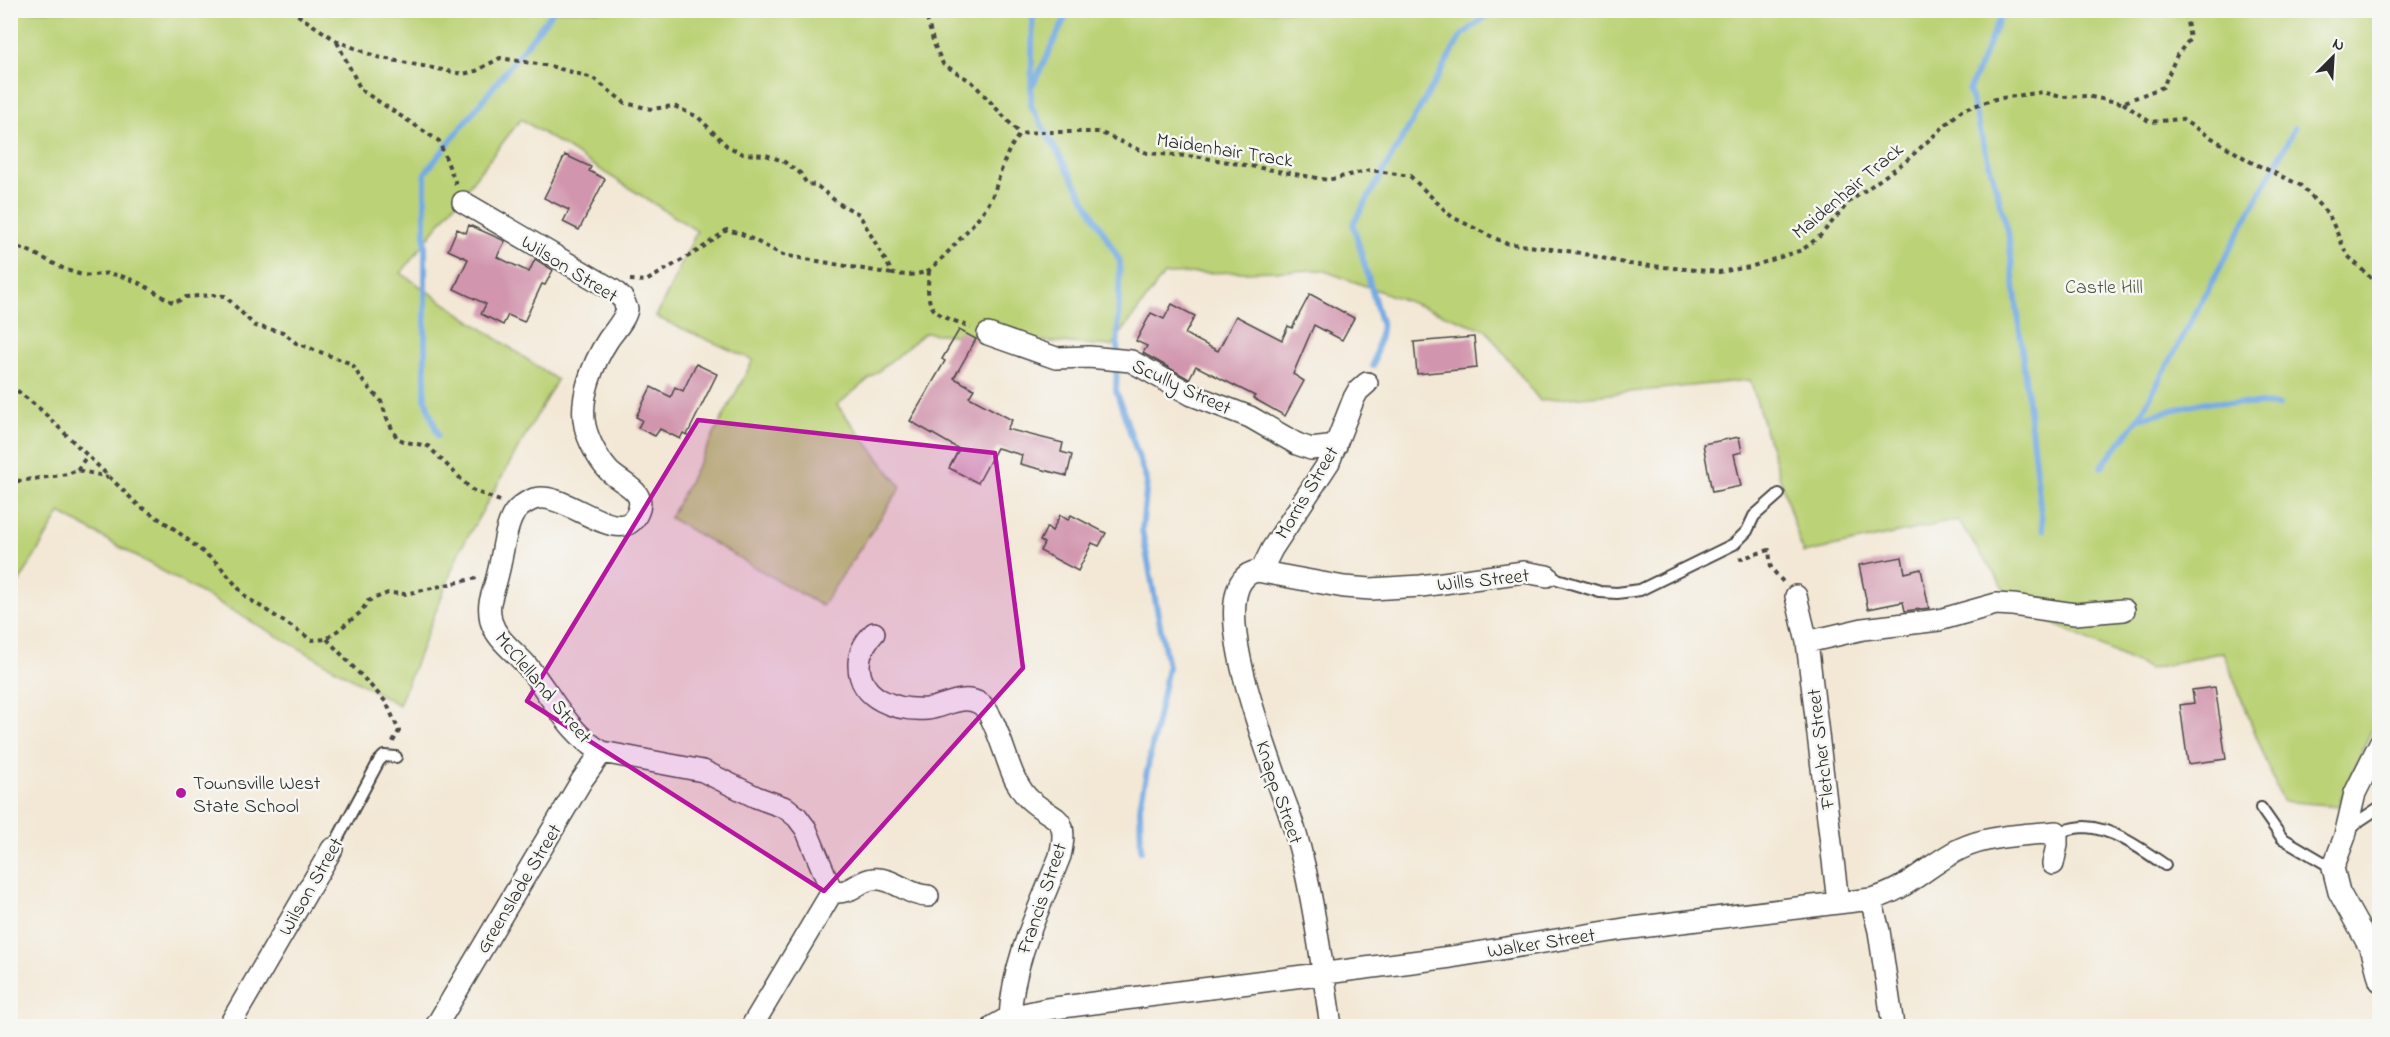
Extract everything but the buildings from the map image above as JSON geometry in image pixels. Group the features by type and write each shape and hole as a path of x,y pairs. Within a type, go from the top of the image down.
{"street":[{"name":"Wilson Street","path":"463,202 613,290 623,299 626,313 595,364 585,400 584,419 589,436 606,468 638,494 637,514 629,523 620,527 607,524 562,502 545,497 533,499 519,507"},
{"name":"Scully Street","path":"988,334 1056,358 1102,358 1135,363 1192,395 1250,417 1297,444 1311,449 1336,446"},
{"name":"Morris Street","path":"1261,571 1272,549 1336,446 1358,391 1367,383"},
{"path":"1297,444 1311,459 1313,486"},
{"path":"498,574 510,524 519,507"},
{"name":"Wills Street","path":"1261,571 1371,590 1439,584 1524,572 1547,576"},
{"name":"Knapp Street","path":"1261,571 1248,574 1241,585 1234,612 1237,643 1262,741 1282,792 1305,869 1331,1026"},
{"name":"McClelland Street","path":"498,574 490,604 491,621 502,641 528,666 564,718 583,737 602,752 703,771 747,793 786,808 806,829 832,892"},
{"name":"Fletcher Street","path":"1796,596 1807,642 1838,902"},
{"path":"1807,642 1863,629 1938,620 1996,604 2075,614 2124,610"},
{"name":"Francis Street","path":"874,633 861,650 859,665 862,681 869,692 881,702 914,709 941,707 960,700 972,700 983,706 992,717 1008,764 1023,791 1031,801 1052,814 1062,827 1063,840 1060,856 1020,954 1011,1000 1002,1022"},
{"path":"2379,742 2355,793 2344,838 2333,868 2339,892 2372,951 2379,981"},
{"name":"Greenslade Street","path":"436,1026 582,780 602,752"},
{"path":"2053,864 2057,832"},
{"name":"Walker Street","path":"1002,1022 1047,1009 1450,957 1624,929 1871,899 1900,890 1922,873 1970,844 1998,838 2057,832"},
{"name":"Wilson Street","path":"229,1026 332,849"},
{"path":"752,1026 832,892 848,891 875,879 893,883 915,894 928,896"},
{"path":"1871,899 1879,931 1893,1026"}],"lane":[{"name":"Wills Street","path":"1547,576 1600,592 1617,593 1640,590 1734,544 1747,531 1754,516 1779,494"},
{"path":"384,756 396,757"},
{"name":"Wilson Street","path":"332,849 384,756"},
{"path":"2344,838 2359,821 2379,807"},
{"path":"2261,808 2282,838 2333,868"},
{"name":"Walker Street","path":"2057,832 2080,827 2093,828 2127,842 2165,865"}],"path":[{"path":"290,10 337,42 377,57 463,74 476,71 500,58 550,66 593,78 625,103 651,110 674,106 698,117 728,146 743,154 766,155 783,161 800,173 807,184 816,184 838,203 859,214 893,274"},
{"path":"613,290 627,280 646,281 699,250 727,230 742,234 783,255 907,276 929,271 990,204 1008,148 1020,134 972,82 943,64 927,19 929,10"},
{"path":"2122,103 2163,87 2176,55 2190,39 2185,10"},
{"path":"337,42 361,90 439,141 463,202"},
{"name":"Maidenhair Track","path":"1020,134 1099,132 1147,153 1200,157 1328,180 1370,170 1410,176 1452,217 1505,243 1575,252 1629,264 1719,272 1750,267 1802,250 1820,236 1849,202 1906,161 1962,110 2003,98 2043,92 2061,97 2086,96 2122,103"},
{"path":"2122,103 2150,122 2181,119 2251,162 2300,185 2329,215 2347,255 2379,287"},
{"path":"10,246 32,252 58,267 79,274 91,277 106,273 116,274 154,290 174,303 186,297 225,296 255,326 283,332 296,343 352,364 361,379 381,401 397,438 428,446 472,490 519,507"},
{"path":"929,271 927,296 937,315 988,334"},
{"path":"10,385 40,409 138,505 173,528 218,564 246,597 304,636 319,641 327,639 361,612 368,601 388,593 405,594 498,574"},
{"path":"78,470 87,456"},
{"path":"10,475 19,481 68,474 78,470 108,477"},
{"path":"1769,549 1771,568"},
{"path":"327,639 386,702 399,731 384,756"}],"highlighted area":[{"path":"698,420 995,453 1023,668 824,891 527,701"}],"green space":[{"name":"Castle Hill","path":"11,11 2379,11 2379,713 2338,806 2282,801 2223,652 2149,669 2016,606 1958,520 1803,553 1750,380 1540,401 1486,330 1322,270 1164,274 1112,346 925,333 837,405 901,487 822,606 670,518 753,360 656,317 697,231 521,119 401,273 557,380 459,552 399,705 60,513 11,596"}],"waterway":[{"path":"438,436 425,398 425,173 554,10"},
{"path":"1033,10 1031,106 1120,261 1116,390 1147,482 1142,530 1168,667 1140,806 1141,851"},
{"path":"1034,83 1069,10"},
{"path":"1373,366 1382,326 1353,224 1462,35 1494,10"},
{"path":"2003,10 1969,91 2008,231 2043,530"},
{"path":"2101,467 2139,418 2295,128"},
{"path":"2139,418 2206,402 2279,405"}],"place":[{"name":"Townsville West State School","path":"181,793"}]}
